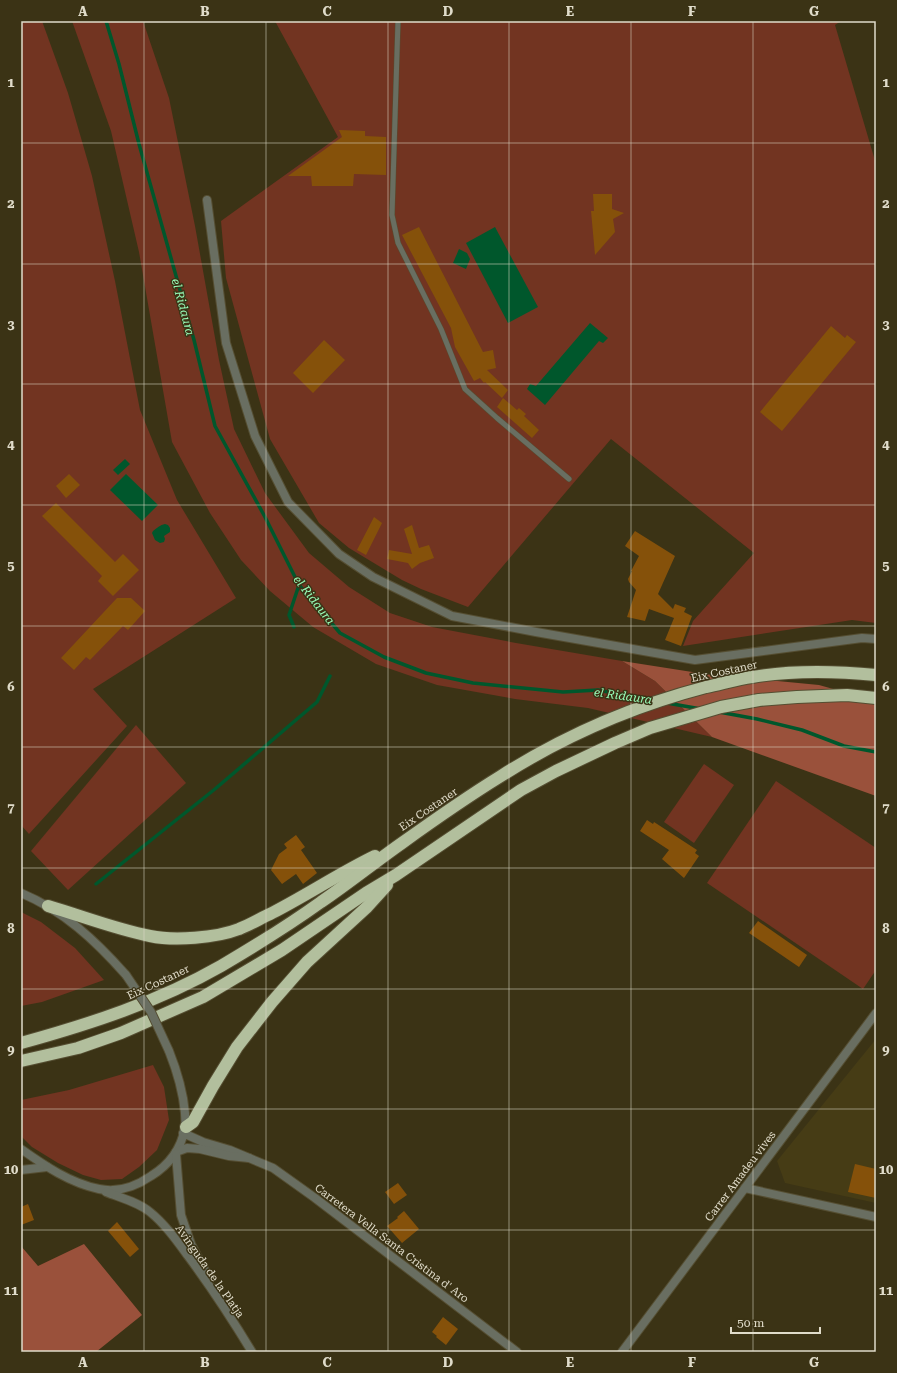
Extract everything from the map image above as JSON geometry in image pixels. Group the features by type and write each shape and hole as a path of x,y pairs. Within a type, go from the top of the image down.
{"highway":[{"name":"Eix Costaner","path":"21,1043 114,1016 159,998 224,964 294,921 346,885 401,843 502,776 581,732 607,720 676,695 752,677 792,673 849,672 876,675"},
{"path":"21,1061 78,1048 121,1033 203,997 261,964 521,790 556,771 650,728 721,707 759,700 847,695 876,698"},
{"path":"48,906 106,925 150,936 182,939 217,934 239,929 253,923 300,898 349,869 401,843"},
{"path":"185,1130 193,1122 237,1047 272,1002 307,962 367,906 396,875"}],"street":[{"path":"207,200 226,343 255,436 288,502 339,554 367,573 452,616 695,660 862,638 876,639"},
{"path":"21,893 48,906 88,935 126,975 151,1012 169,1050 182,1090 185,1130 176,1153 157,1173 130,1188 119,1190 100,1189 60,1175 21,1149"},
{"name":"Carrer Amadeu vives","path":"622,1352 876,1013"},
{"name":"Carretera Vella Santa Cristina d' Aro","path":"185,1130 199,1140 230,1150 273,1168 517,1352"},
{"path":"176,1153 187,1148 200,1149 229,1156 249,1158"},
{"path":"176,1153 181,1215 192,1244 221,1302"},
{"path":"21,1170 47,1167"},
{"path":"745,1188 876,1217"},
{"name":"Avinguda de la Platja","path":"100,1189 135,1203 151,1212 166,1227 221,1302 252,1352"}],"lane":[{"path":"398,21 392,216 398,243 441,329 465,389 569,479"}],"shaded area":[{"path":"21,21 42,21 68,93 92,176 115,281 140,410 177,500 236,598 93,689 127,726 29,834 21,825"},
{"path":"72,21 143,21 169,98 195,226 219,360 234,429 265,493 309,553 349,587 390,613 432,627 622,661 655,681 712,737 588,708 515,699 437,685 376,664 313,627 270,591 241,560 210,513 172,442 139,252 111,131"},
{"path":"275,21 841,21 835,25 876,164 876,623 852,620 683,646 693,621 754,553 611,439 468,607 402,580 349,548 319,523 270,439 226,278 221,221 338,137"},
{"path":"495,227 538,307 508,323 466,243"},
{"path":"459,249 467,253 470,259 466,269 453,263"},
{"path":"590,323 608,338 603,343 599,341 545,405 527,389 530,384 536,386"},
{"path":"125,459 130,464 118,475 113,470"},
{"path":"126,474 158,505 142,521 110,490"},
{"path":"165,524 170,528 170,532 164,536 164,542 160,543 155,540 152,533"},
{"path":"622,661 705,674 819,685 876,701 876,796 712,737 655,681"},
{"path":"136,725 186,783 68,890 31,851"},
{"path":"704,764 734,785 694,843 664,822"},
{"path":"776,781 876,848 876,970 863,989 707,883"},
{"path":"21,912 41,922 75,948 104,980 42,1002 21,1006"},
{"path":"876,1039 876,1203 785,1183 777,1161"},
{"path":"153,1065 164,1087 169,1120 157,1150 139,1167 122,1179 101,1180 83,1175 58,1163 32,1147 21,1136 21,1100 69,1090"},
{"path":"84,1244 142,1315 96,1352 21,1352 21,1246 38,1266"}],"building":[{"path":"339,130 365,131 365,136 386,137 386,175 354,174 353,186 312,186 311,176 288,176 342,137"},
{"path":"593,194 612,194 612,209 624,213 613,219 615,232 595,255 591,211 594,211"},
{"path":"419,227 483,352 493,350 496,368 487,370 508,390 502,398 480,378 474,381 455,347 451,328 402,235"},
{"path":"831,326 845,338 847,335 856,342 782,431 760,412"},
{"path":"324,340 345,360 313,393 293,373"},
{"path":"503,398 517,410 519,408 526,414 524,416 539,430 532,438 497,407"},
{"path":"69,474 80,485 66,498 56,486"},
{"path":"56,503 115,562 123,554 139,570 113,596 98,581 102,576 42,516"},
{"path":"374,517 382,523 366,555 357,550"},
{"path":"412,525 419,548 429,545 434,558 420,563 412,569 408,563 387,559 389,550 412,554 404,529"},
{"path":"635,531 675,556 658,594 673,609 675,604 686,608 684,612 692,616 681,646 665,640 674,618 649,609 645,621 627,617 636,590 628,579 639,556 625,546"},
{"path":"117,598 131,598 145,611 128,630 123,626 90,660 86,657 74,670 61,658"},
{"path":"647,820 653,824 654,822 697,850 695,853 699,856 684,878 662,859 669,850 640,831"},
{"path":"296,835 305,847 301,850 317,873 303,884 296,874 282,884 271,870 279,854 287,848 284,844"},
{"path":"758,921 807,955 799,967 749,933"},
{"path":"855,1164 876,1169 876,1198 848,1192"},
{"path":"398,1183 407,1195 394,1204 385,1192"},
{"path":"28,1204 34,1220 21,1225 21,1207"},
{"path":"404,1211 419,1229 402,1243 387,1226 398,1218 397,1217"},
{"path":"117,1222 139,1249 130,1257 108,1231"},
{"path":"443,1317 458,1329 446,1345 432,1332"}],"waterway":[{"name":"el Ridaura","path":"106,21 194,340 215,426 265,517 299,585 340,633 384,657 426,673 473,683 563,692 598,690 649,700"},
{"path":"294,627 289,615 299,585"},
{"path":"96,884 215,789 317,702 330,676"},
{"name":"el Ridaura","path":"667,703 701,709"},
{"name":"el Ridaura","path":"719,712 757,719 802,730 844,746 876,752"}]}
